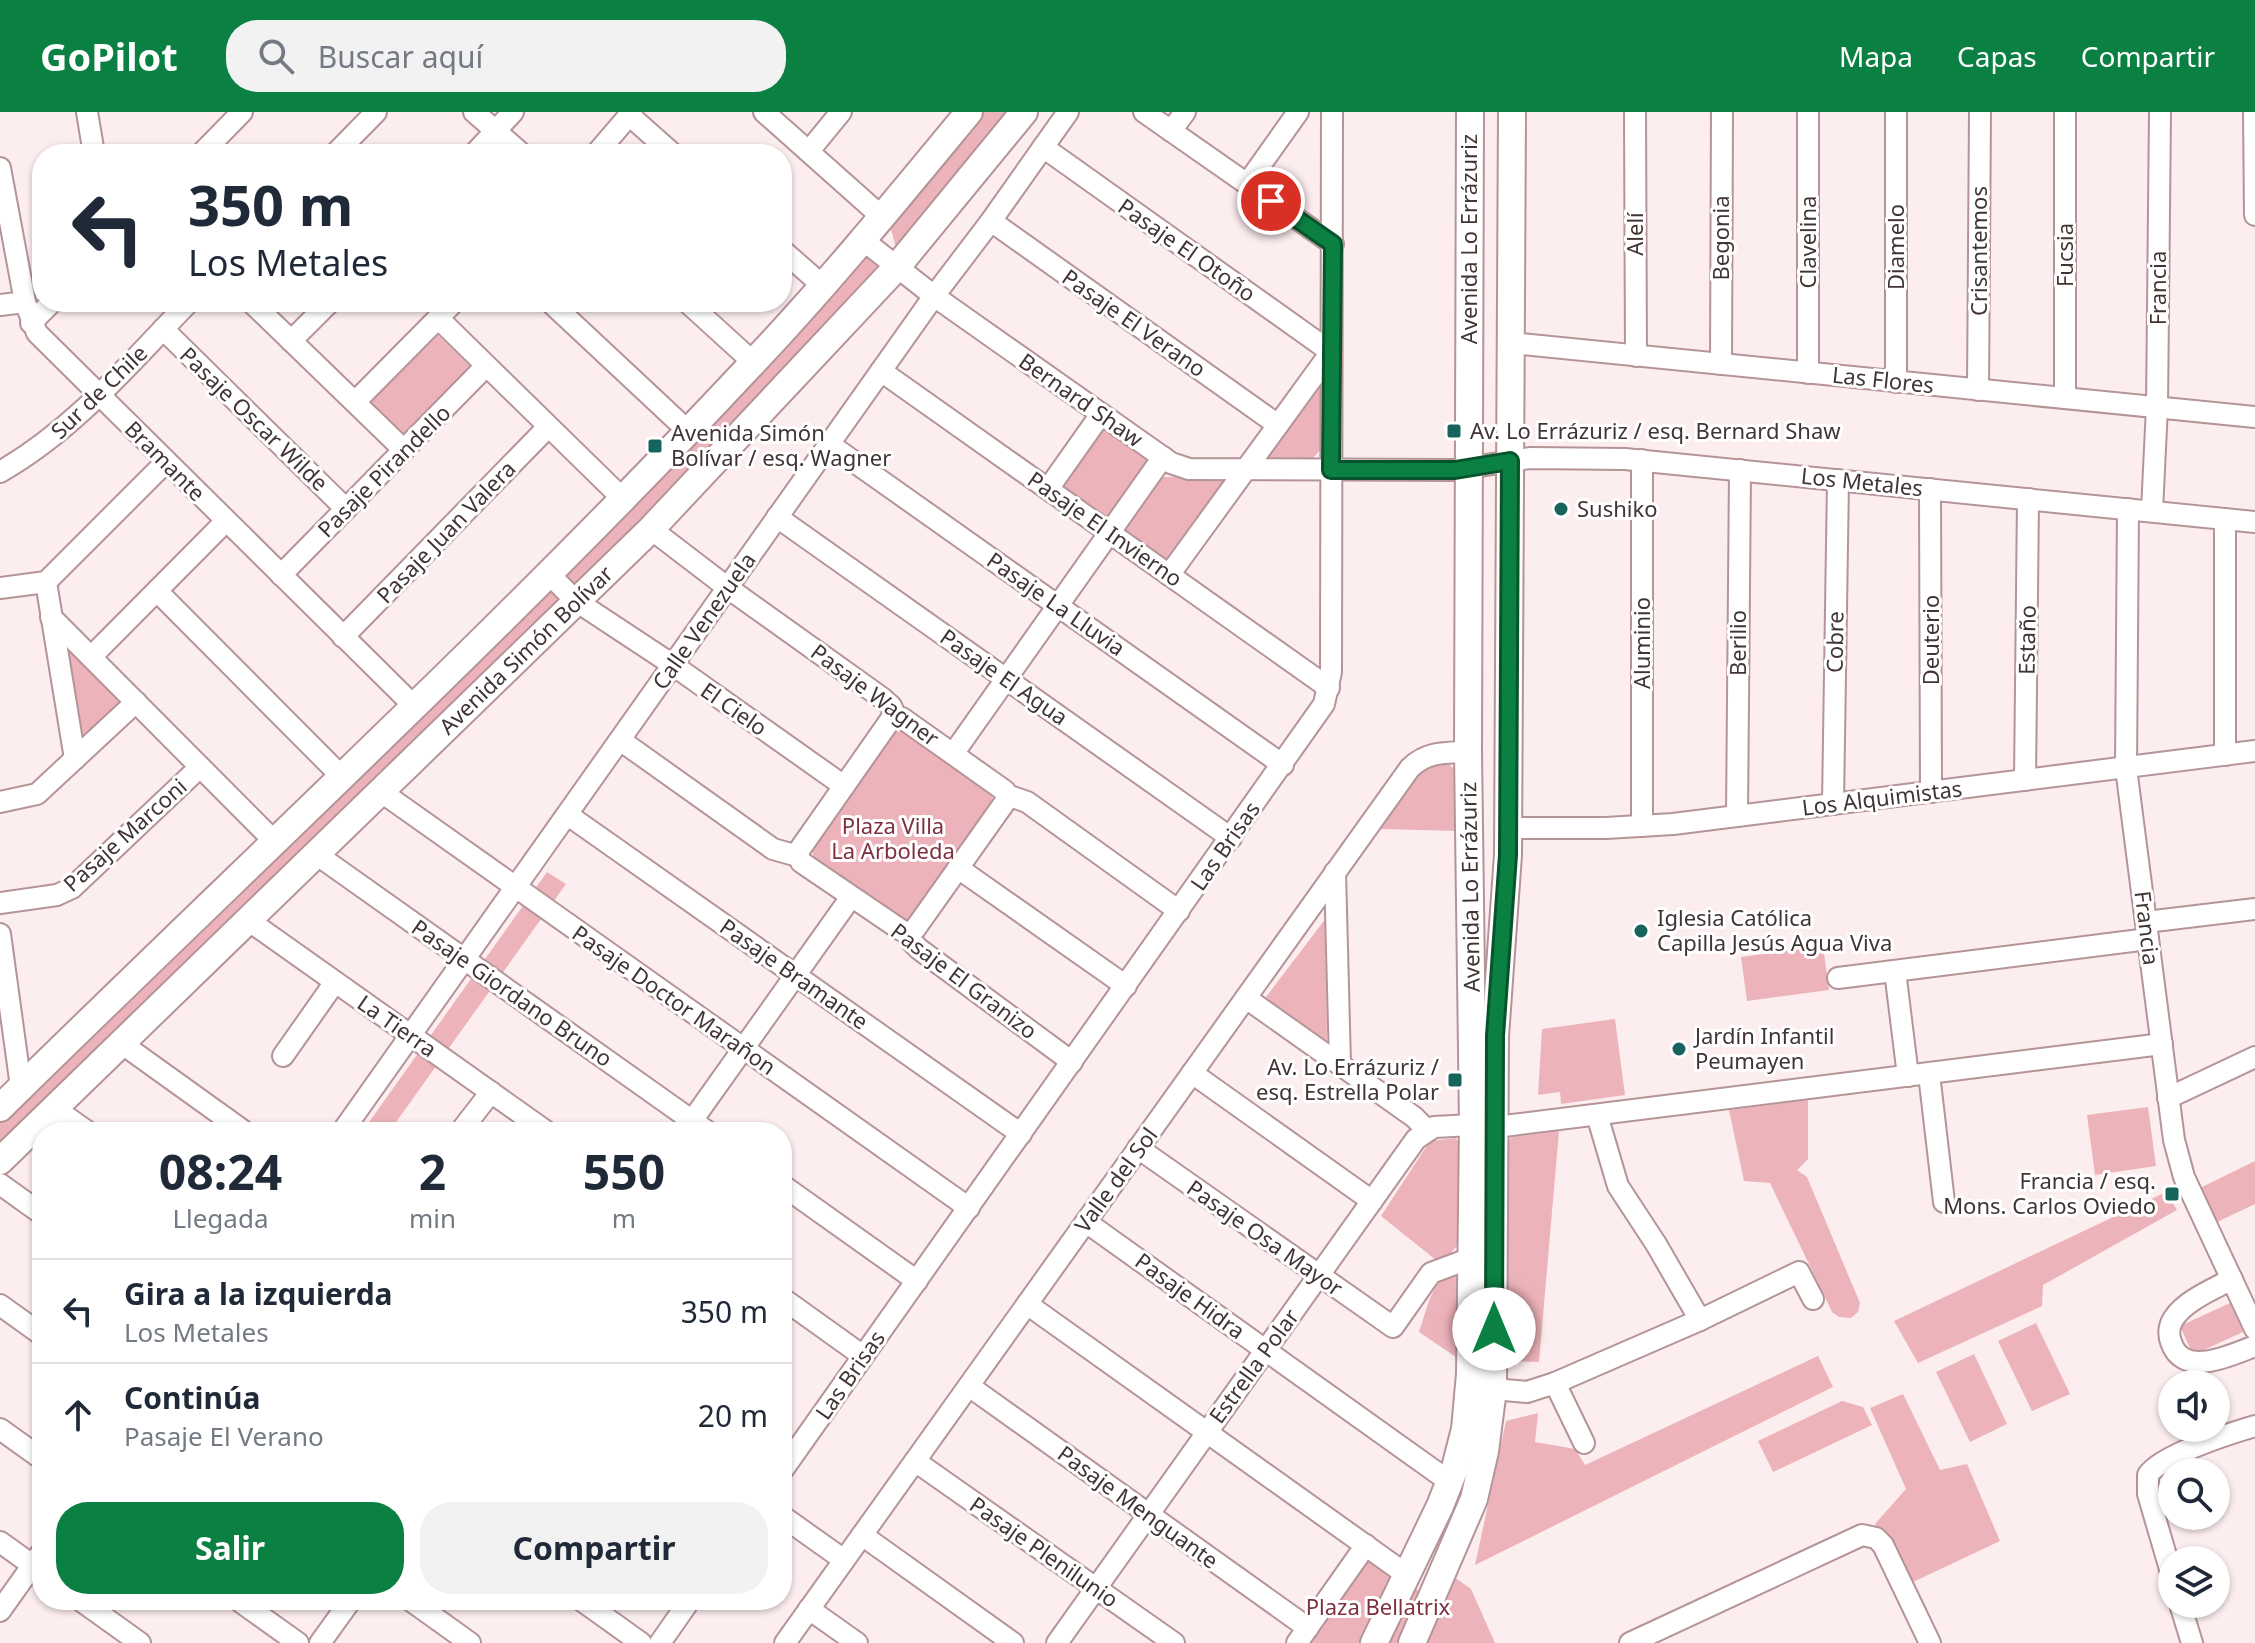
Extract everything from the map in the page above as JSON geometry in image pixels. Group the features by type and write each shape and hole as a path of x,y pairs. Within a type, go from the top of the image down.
{"main road":[{"name":"Avenida Simón Bolívar","path":"0,1108 416,708 624,500 823,286 969,112"},
{"name":"Avenida Simón Bolívar","path":"40,1122 651,529 896,268 1024,112"},
{"name":"Avenida Lo Errázuriz","path":"1412,1643 1474,1499 1485,1451 1493,1389 1468,752 1470,112"},
{"name":"Avenida Lo Errázuriz","path":"1374,1643 1450,1482 1461,1447 1467,1409 1471,1258 1507,898 1512,112"},
{"name":"Avenida Simón Bolívar","path":"0,1161 32,1130"}],"street":[{"path":"87,112 92,144"},
{"path":"211,144 242,112"},
{"path":"345,144 376,112"},
{"path":"474,112 511,144"},
{"path":"484,144 513,112"},
{"path":"764,112 882,217"},
{"path":"809,151 841,112"},
{"name":"Calle Venezuela","path":"349,1122 934,296 1068,112"},
{"path":"1144,112 1333,244"},
{"path":"1171,131 1185,112"},
{"path":"1247,184 1298,112"},
{"name":"Las Brisas","path":"792,1457 1321,711 1329,688 1332,112"},
{"name":"Alelí","path":"1635,112 1636,356"},
{"name":"Begonia","path":"1721,364 1722,112"},
{"name":"Clavelina","path":"1808,112 1808,373"},
{"name":"Diamelo","path":"1896,112 1896,382"},
{"name":"Crisantemos","path":"1978,390 1980,112"},
{"name":"Fucsia","path":"2065,112 2065,398"},
{"name":"Francia","path":"2152,511 2157,407 2160,112"},
{"path":"2254,112 2255,215"},
{"path":"605,144 631,114 662,144"},
{"name":"Pasaje El Otoño","path":"1043,147 1331,352"},
{"name":"Bramante","path":"0,168 25,302 31,323 44,342 416,708"},
{"name":"Pasaje El Verano","path":"991,221 1278,425"},
{"name":"Bernard Shaw","path":"863,240 934,296 1180,467 1199,471 1331,470"},
{"path":"792,259 823,286"},
{"path":"0,305 25,302"},
{"path":"31,323 42,312"},
{"name":"Sur de Chile","path":"0,472 43,445 98,395 179,312"},
{"path":"261,312 404,450"},
{"path":"291,341 320,312"},
{"path":"355,402 444,312"},
{"path":"561,312 688,431"},
{"path":"698,312 754,363"},
{"path":"438,318 624,500"},
{"name":"Pasaje Oscar Wilde","path":"163,329 346,509"},
{"name":"Las Flores","path":"1511,343 2255,417"},
{"path":"1169,575 1331,352"},
{"name":"Pasaje Pirandello","path":"281,575 486,366"},
{"name":"Pasaje El Invierno","path":"881,371 1329,688"},
{"path":"1048,489 1101,414"},
{"name":"Pasaje Juan Valera","path":"343,637 548,427"},
{"name":"Pasaje La Lluvia","path":"829,444 1283,765"},
{"path":"953,754 1163,457"},
{"name":"Los Metales","path":"1469,468 1556,457 1642,460 2255,522"},
{"name":"Aluminio","path":"1642,460 1642,826"},
{"path":"0,588 46,582 166,462"},
{"path":"1331,470 1469,468"},
{"name":"Berilio","path":"1737,816 1740,470"},
{"name":"Cobre","path":"1833,804 1838,480"},
{"name":"Deuterio","path":"1930,489 1931,792"},
{"name":"Estaño","path":"2025,780 2028,499"},
{"name":"Francia","path":"2128,509 2126,768 2168,1098 2180,1167 2255,1329"},
{"name":"Pasaje El Agua","path":"777,517 1231,838"},
{"path":"2225,519 2225,755"},
{"path":"91,657 226,521"},
{"name":"Pasaje Wagner","path":"651,529 882,698 896,717 902,718 1007,795 1027,802 1179,911"},
{"name":"El Cielo","path":"549,574 576,601 673,665 844,786"},
{"path":"46,582 75,759"},
{"path":"157,591 343,778"},
{"path":"51,617 276,843"},
{"path":"0,802 33,796 136,702"},
{"path":"798,856 891,719 896,717"},
{"name":"Pasaje El Granizo","path":"620,740 773,849 798,856 801,862 908,933 919,949 1072,1062"},
{"name":"Los Alquimistas","path":"1508,828 1642,826 2255,751"},
{"name":"Valle del Sol","path":"785,1643 1415,763 1436,753 1468,752"},
{"name":"Pasaje Marconi","path":"0,903 57,895 72,888 200,767"},
{"name":"Pasaje Doctor Marañon","path":"380,791 969,1208"},
{"path":"908,933 915,929 1007,795"},
{"name":"Pasaje Bramante","path":"568,815 1021,1134"},
{"name":"Pasaje Giordano Bruno","path":"316,854 687,1122"},
{"path":"958,868 1126,986"},
{"path":"1335,872 1340,1064"},
{"path":"699,1122 744,1049 851,897"},
{"path":"1838,978 2147,930 2255,909"},
{"name":"La Tierra","path":"248,920 533,1122"},
{"path":"0,934 6,1026 21,1087"},
{"path":"1895,971 1944,1202"},
{"path":"283,1056 335,982"},
{"path":"1246,998 1414,1117 1427,1130 1441,1125 1484,1126 1597,1115 2162,1044"},
{"path":"121,1043 231,1122"},
{"path":"2168,1098 2255,1057"},
{"path":"1192,1073 1372,1201"},
{"path":"468,1122 491,1092"},
{"path":"54,1108 74,1122"},
{"path":"1597,1115 1618,1186 1700,1320"},
{"name":"Estrella Polar","path":"1057,1643 1416,1139 1427,1130"},
{"name":"Pasaje Osa Mayor","path":"1138,1148 1393,1327 1431,1273 1471,1258"},
{"path":"0,1184 32,1207"},
{"path":"792,1192 917,1281"},
{"name":"Pasaje Hidra","path":"1086,1222 1450,1482"},
{"path":"1493,1389 1527,1392 1555,1383 1700,1320 1799,1272 1813,1299"},
{"path":"2232,1279 2185,1306 2174,1317 2169,1328 2171,1341 2176,1351 2185,1358 2202,1363 2255,1346"},
{"path":"1027,1304 1407,1575"},
{"path":"0,1305 32,1328"},
{"path":"792,1309 863,1356"},
{"path":"1555,1383 1584,1443"},
{"name":"Pasaje Menguante","path":"969,1386 1149,1514 1302,1635"},
{"path":"2163,1546 2148,1494 2148,1475 2161,1463 2212,1440 2255,1426"},
{"path":"0,1429 32,1452"},
{"name":"Pasaje Plenilunio","path":"915,1461 1174,1643"},
{"path":"792,1523 844,1560"},
{"path":"862,1535 1013,1643"},
{"path":"1630,1643 1862,1535 1872,1535 1883,1545 1930,1643"},
{"path":"0,1542 32,1559"},
{"path":"1302,1635 1366,1545"},
{"path":"0,1611 32,1572"},
{"path":"809,1609 857,1643"},
{"path":"94,1610 140,1643"},
{"path":"252,1610 298,1643"},
{"path":"320,1643 344,1610"},
{"path":"424,1610 470,1643"},
{"path":"595,1610 641,1643"},
{"path":"660,1643 683,1610"},
{"path":"2184,1618 2192,1643"}],"green space":[{"path":"976,112 1012,112 897,251 888,219"},
{"path":"873,240 885,265 578,591 560,574"},
{"path":"438,335 473,369 403,440 367,406"},
{"path":"1321,377 1322,448 1312,459 1260,459"},
{"path":"1099,426 1105,426 1144,453 1147,462 1106,518 1058,484"},
{"path":"1231,476 1165,568 1117,531 1156,477"},
{"path":"549,587 562,600 0,1146 0,1118"},
{"path":"58,633 126,708 80,749"},
{"name":"Plaza Villa La Arboleda","path":"905,731 990,790 994,802 912,920 898,921 815,861 811,847 893,732"},
{"path":"1447,762 1458,773 1458,831 1381,829 1419,774 1428,766"},
{"path":"547,872 566,884 396,1122 369,1122"},
{"path":"1326,918 1327,1046 1263,1001"},
{"path":"1823,946 1829,990 1747,1001 1741,957"},
{"path":"1615,1019 1625,1095 1561,1104 1560,1092 1538,1095 1542,1029"},
{"path":"1808,1100 1808,1159 1797,1170 1807,1177 1860,1303 1858,1312 1851,1318 1839,1317 1832,1312 1770,1183 1744,1181 1729,1110"},
{"path":"2148,1107 2156,1166 2095,1175 2087,1115"},
{"path":"1559,1131 1539,1362 1506,1361 1508,1143 1511,1137"},
{"path":"1456,1138 1462,1147 1463,1239 1441,1264 1381,1216 1430,1141"},
{"path":"2255,1161 2255,1204 2217,1222 2200,1188"},
{"path":"2166,1192 2177,1210 2043,1285 2042,1306 1918,1363 1894,1321"},
{"path":"1463,1269 1456,1357 1419,1332 1438,1285 1444,1278"},
{"path":"2230,1303 2243,1332 2193,1355 2180,1326"},
{"path":"2036,1323 2070,1394 2032,1411 1998,1341"},
{"path":"1974,1354 2007,1424 1970,1442 1936,1372"},
{"path":"1818,1356 1833,1387 1475,1565 1506,1421 1538,1413 1535,1442 1575,1449 1585,1465"},
{"path":"1903,1394 1940,1470 1967,1464 2000,1541 1911,1583 1875,1524 1906,1489 1870,1408"},
{"path":"1842,1401 1863,1407 1872,1425 1773,1472 1758,1441"},
{"name":"Plaza Bellatrix","path":"1367,1556 1437,1603 1450,1574 1471,1589 1495,1643 1311,1643"}],"place":[{"name":"Av. Lo Errázuriz / esq. Bernard Shaw","path":"1454,431"},
{"name":"Avenida Simón Bolívar / esq. Wagner","path":"655,446"},
{"name":"Sushiko","path":"1561,509"},
{"name":"Iglesia Católica Capilla Jesús Agua Viva","path":"1641,931"},
{"name":"Jardín Infantil Peumayen","path":"1679,1049"},
{"name":"Av. Lo Errázuriz / esq. Estrella Polar","path":"1455,1080"},
{"name":"Francia / esq. Mons. Carlos Oviedo","path":"2172,1194"}],"route":[{"path":"1271,201 1333,244 1331,470 1455,470 1510,461 1508,855 1495,1036 1494,1329"}]}
